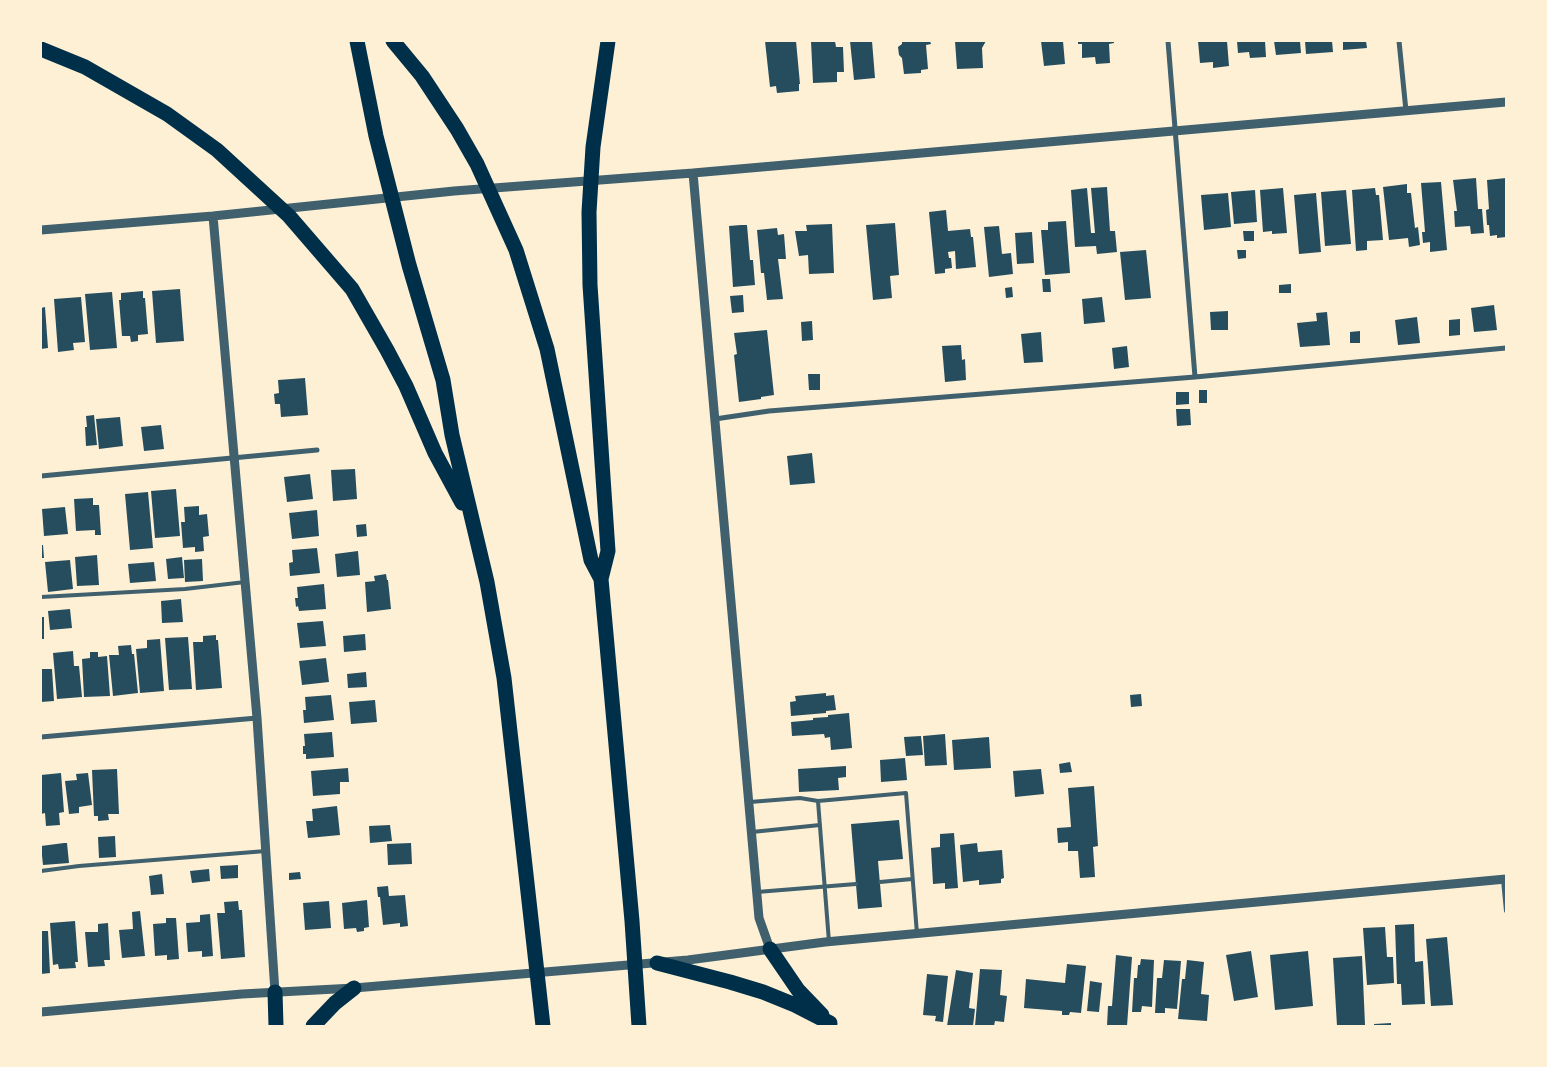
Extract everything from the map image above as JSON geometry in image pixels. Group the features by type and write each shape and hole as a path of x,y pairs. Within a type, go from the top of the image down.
{"highway":[{"path":"357,41 376,136 409,266 443,380 452,434 487,582 504,678 543,1022"},
{"path":"393,41 422,76 457,129 477,164 516,250 547,350 591,560 601,579"},
{"path":"608,41 601,82 590,177 590,264 608,551 601,579 632,921 639,1026"},
{"path":"41,49 85,67 167,114 217,150 289,216 352,289 406,386 435,453 472,520"},
{"path":"770,950 798,990 831,1024"},
{"path":"657,963 763,992 831,1024"},
{"path":"313,1026 354,988"},
{"path":"275,992 276,1026"}],"street":[{"path":"1168,41 1195,377"},
{"path":"1399,41 1406,111"},
{"path":"41,230 213,216 464,190 694,173 1506,102"},
{"path":"694,173 756,892 759,918 770,950"},
{"path":"213,216 258,718 275,992"},
{"path":"714,419 769,411 1195,377 1506,348"},
{"path":"41,476 317,450"},
{"path":"41,737 258,718"},
{"path":"41,1012 657,963 829,942 1504,880"}],"lane":[{"path":"41,597 185,589 245,582"},
{"path":"748,802 800,798 818,801 906,793 917,934"},
{"path":"818,801 829,942"},
{"path":"751,832 820,825"},
{"path":"41,871 79,866 266,851"},
{"path":"880,882 912,879"},
{"path":"1504,880 1506,911"},
{"path":"756,892 856,884"}],"building":[{"path":"765,41 796,41 799,91 777,93 776,86 770,87"},
{"path":"811,41 835,41 836,47 843,47 844,72 837,72 837,82 813,83"},
{"path":"850,41 872,41 875,78 854,80"},
{"path":"902,41 930,41 931,44 926,45 928,69 921,70 921,73 904,74 902,58 899,55 898,47 902,44"},
{"path":"955,41 986,41 982,48 983,68 957,69"},
{"path":"1041,41 1063,41 1065,64 1044,66"},
{"path":"1078,41 1114,41 1114,43 1109,44 1110,63 1096,64 1095,57 1082,58 1082,44 1078,44"},
{"path":"1198,41 1227,41 1229,66 1213,68 1213,62 1200,63"},
{"path":"1237,41 1265,41 1266,57 1250,58 1249,52 1238,53"},
{"path":"1274,41 1300,41 1301,53 1276,55"},
{"path":"1305,41 1332,41 1333,52 1306,54"},
{"path":"1343,41 1366,41 1367,48 1343,50"},
{"path":"1476,178 1478,209 1482,209 1484,233 1471,234 1470,226 1455,227 1454,211 1457,211 1453,180"},
{"path":"1506,178 1506,237 1497,238 1497,235 1490,236 1489,225 1487,225 1486,210 1489,209 1487,180"},
{"path":"1441,182 1447,250 1430,252 1430,242 1423,243 1422,232 1425,232 1421,183"},
{"path":"1407,184 1407,193 1411,193 1415,228 1418,227 1420,245 1409,247 1408,238 1389,240 1383,187"},
{"path":"1107,187 1110,231 1115,231 1117,252 1097,254 1096,246 1075,247 1071,190 1087,188 1091,233 1095,233 1091,188"},
{"path":"1283,188 1287,233 1272,234 1272,231 1263,232 1260,190"},
{"path":"1375,188 1376,195 1379,195 1383,240 1367,241 1367,250 1356,251 1352,190"},
{"path":"1255,190 1257,222 1234,224 1231,192"},
{"path":"1346,190 1351,244 1325,246 1321,192"},
{"path":"1228,193 1231,227 1204,230 1201,195"},
{"path":"1316,193 1321,252 1299,254 1294,195"},
{"path":"946,210 948,231 970,229 971,237 973,237 976,267 956,269 955,251 948,252 952,268 945,269 945,273 935,274 929,212"},
{"path":"1066,221 1070,273 1045,275 1041,230 1048,230 1048,222"},
{"path":"895,223 899,275 890,276 892,298 873,300 866,225"},
{"path":"832,224 834,273 809,274 808,255 799,256 795,231 807,231 806,225"},
{"path":"747,225 750,260 753,260 755,285 733,287 729,226"},
{"path":"999,226 1002,254 1011,253 1013,274 989,277 984,227"},
{"path":"777,228 778,235 784,234 786,259 778,259 783,299 767,300 764,273 761,273 757,230"},
{"path":"1243,231 1254,231 1254,241 1244,241"},
{"path":"1032,232 1034,263 1017,264 1015,233"},
{"path":"1146,250 1151,298 1125,300 1120,252"},
{"path":"1237,250 1246,250 1246,258 1238,259"},
{"path":"1042,279 1050,279 1051,292 1043,292"},
{"path":"1291,284 1291,293 1279,293 1279,285"},
{"path":"1012,287 1013,297 1006,298 1005,288"},
{"path":"180,289 184,341 156,343 152,291"},
{"path":"143,291 148,334 138,335 138,341 131,342 130,336 122,336 119,300 121,300 121,293"},
{"path":"112,292 117,348 90,350 85,294"},
{"path":"743,295 744,312 732,313 730,296"},
{"path":"81,297 85,342 73,343 74,350 58,352 54,299"},
{"path":"1102,297 1105,322 1084,324 1082,299"},
{"path":"1494,305 1497,330 1474,332 1471,308"},
{"path":"45,307 48,348 41,349 41,308"},
{"path":"1228,311 1228,330 1211,330 1210,312"},
{"path":"1327,312 1330,345 1300,347 1297,323 1317,321 1316,313"},
{"path":"1417,317 1420,343 1398,345 1395,320"},
{"path":"1460,319 1460,335 1449,336 1449,320"},
{"path":"812,321 813,340 802,341 801,322"},
{"path":"767,330 774,395 739,402 734,355 737,354 734,333"},
{"path":"1360,331 1360,343 1350,343 1350,332"},
{"path":"1041,332 1043,362 1024,363 1021,334"},
{"path":"961,345 962,360 965,359 966,380 945,382 942,346"},
{"path":"1127,346 1129,367 1114,369 1112,348"},
{"path":"808,374 820,374 820,390 809,390"},
{"path":"305,378 308,415 281,417 280,404 275,404 274,394 279,393 278,380"},
{"path":"1199,390 1207,390 1207,403 1199,403"},
{"path":"1176,392 1189,392 1189,404 1176,405"},
{"path":"1176,409 1190,409 1191,425 1177,426"},
{"path":"94,415 97,445 86,446 86,416"},
{"path":"120,417 123,446 99,449 96,419"},
{"path":"161,425 164,449 144,451 141,427"},
{"path":"812,453 815,483 790,485 787,456"},
{"path":"355,469 357,499 333,501 331,470"},
{"path":"310,474 313,499 287,502 284,477"},
{"path":"176,489 180,536 155,538 151,491"},
{"path":"148,492 153,548 130,550 125,494"},
{"path":"93,498 93,505 99,505 101,535 95,535 95,530 76,531 74,499"},
{"path":"199,506 199,515 207,514 209,536 203,537 204,551 195,552 195,547 183,548 181,522 185,522 184,507"},
{"path":"65,507 68,534 44,536 42,509"},
{"path":"317,510 319,536 292,539 289,513"},
{"path":"366,524 367,536 357,537 356,525"},
{"path":"41,545 43,545 44,558 41,558"},
{"path":"317,548 320,573 290,576 289,563 293,562 292,550"},
{"path":"358,551 360,575 337,577 335,554"},
{"path":"97,555 99,585 77,586 75,557"},
{"path":"182,557 184,578 168,579 166,559"},
{"path":"202,559 203,581 185,582 184,560"},
{"path":"70,560 73,589 48,592 45,562"},
{"path":"154,562 156,581 130,583 128,564"},
{"path":"386,574 391,609 367,612 365,582 375,581 374,576"},
{"path":"324,584 326,609 299,611 298,606 296,607 295,598 298,598 297,587"},
{"path":"181,599 183,622 162,623 161,601"},
{"path":"70,609 72,628 50,630 48,611"},
{"path":"41,617 44,617 44,639 41,639"},
{"path":"323,621 326,646 300,648 297,623"},
{"path":"365,634 366,650 344,652 343,636"},
{"path":"216,635 222,688 196,690 193,642 203,642 203,636"},
{"path":"188,637 192,689 169,690 165,638"},
{"path":"160,639 164,691 140,693 136,649 147,648 147,640"},
{"path":"131,645 132,654 134,654 138,693 113,696 109,655 119,655 118,646"},
{"path":"73,651 74,666 79,666 82,697 57,699 53,653"},
{"path":"90,652 98,652 98,657 107,656 110,696 84,697 82,659 90,658"},
{"path":"326,658 329,682 302,685 299,661"},
{"path":"41,669 52,669 54,701 41,702"},
{"path":"366,672 367,687 348,688 347,674"},
{"path":"826,693 826,696 834,695 836,710 826,711 826,713 791,716 790,702 796,701 795,696"},
{"path":"1141,694 1142,706 1131,707 1130,695"},
{"path":"331,695 334,720 304,723 305,697"},
{"path":"375,700 377,722 351,724 349,702"},
{"path":"849,713 852,748 831,750 830,737 825,738 824,734 792,736 791,722"},
{"path":"332,732 334,757 306,759 306,754 303,754 303,746 305,746 304,734"},
{"path":"945,734 947,765 925,766 923,736"},
{"path":"921,736 923,755 906,756 904,737"},
{"path":"989,737 991,768 954,770 952,740"},
{"path":"905,758 907,780 881,782 880,760"},
{"path":"1070,762 1072,772 1060,773 1059,764"},
{"path":"846,766 846,777 838,778 839,790 799,792 798,769"},
{"path":"348,768 349,782 340,782 340,794 313,796 311,771"},
{"path":"117,769 119,814 108,814 109,820 98,821 98,816 94,816 92,770"},
{"path":"1041,769 1044,794 1015,797 1013,771"},
{"path":"61,773 64,812 59,813 60,825 46,826 45,813 41,814 41,775"},
{"path":"88,773 92,805 79,807 79,813 69,814 65,781 77,780 76,774"},
{"path":"1094,786 1098,846 1093,847 1095,877 1080,878 1078,851 1068,851 1068,842 1058,843 1057,828 1071,827 1068,788"},
{"path":"337,806 340,835 308,838 306,821 313,821 312,809"},
{"path":"899,820 903,859 878,861 882,907 858,909 851,824"},
{"path":"390,825 392,841 370,843 369,826"},
{"path":"954,833 958,888 945,889 945,883 933,884 931,848 940,847 940,834"},
{"path":"115,836 116,857 99,858 98,837"},
{"path":"67,843 69,863 43,865 41,846"},
{"path":"411,843 412,864 388,865 387,844"},
{"path":"977,843 978,852 1002,850 1004,878 1001,879 1001,883 979,885 979,880 963,882 960,845"},
{"path":"238,865 238,878 221,879 220,866"},
{"path":"209,869 210,881 192,883 190,871"},
{"path":"300,872 301,879 289,880 289,873"},
{"path":"162,874 164,894 151,895 149,876"},
{"path":"388,886 389,896 405,895 408,926 400,927 400,923 383,925 377,887"},
{"path":"367,900 369,927 364,928 364,931 357,932 356,928 344,929 342,903"},
{"path":"238,901 239,910 242,910 245,957 221,959 217,913 225,913 224,902"},
{"path":"329,901 331,928 305,930 303,903"},
{"path":"140,911 145,956 122,958 119,930 133,929 132,912"},
{"path":"210,914 213,956 202,957 202,951 188,952 186,923 200,922 200,915"},
{"path":"166,918 176,918 179,959 167,960 167,955 155,956 153,924 166,923"},
{"path":"75,921 78,962 75,962 76,968 59,969 58,964 53,965 50,923"},
{"path":"108,923 110,960 104,960 105,966 88,967 85,932 98,932 98,924"},
{"path":"1414,924 1415,962 1423,961 1425,1004 1402,1005 1401,984 1397,984 1395,925"},
{"path":"1385,927 1387,957 1393,957 1394,983 1367,985 1363,928"},
{"path":"41,931 48,931 50,973 41,974"},
{"path":"1447,937 1453,1005 1431,1006 1426,939"},
{"path":"1251,951 1258,997 1234,1001 1226,955"},
{"path":"1308,951 1313,1006 1275,1010 1270,955"},
{"path":"1116,955 1132,957 1127,1026 1107,1026 1108,1006 1112,1006"},
{"path":"1362,956 1365,1025 1337,1026 1333,958"},
{"path":"1141,959 1154,960 1152,1007 1142,1006 1141,1012 1132,1012 1134,978 1137,978 1138,965 1140,965"},
{"path":"1164,960 1181,961 1177,1009 1165,1008 1165,1013 1155,1013 1157,978 1162,978"},
{"path":"1187,960 1204,962 1201,994 1209,995 1207,1021 1178,1019 1182,979 1185,979"},
{"path":"1067,964 1086,966 1081,1013 1070,1012 1069,1015 1062,1015 1062,1011 1024,1008 1026,979 1065,983"},
{"path":"980,969 1002,970 1000,995 1007,996 1004,1022 995,1021 994,1026 975,1026"},
{"path":"956,970 973,973 969,1008 975,1009 973,1026 947,1026"},
{"path":"927,974 948,976 943,1022 935,1021 936,1016 923,1015"},
{"path":"1090,981 1102,983 1099,1012 1087,1011"},
{"path":"1391,1023 1391,1026 1374,1026 1374,1024"}]}
